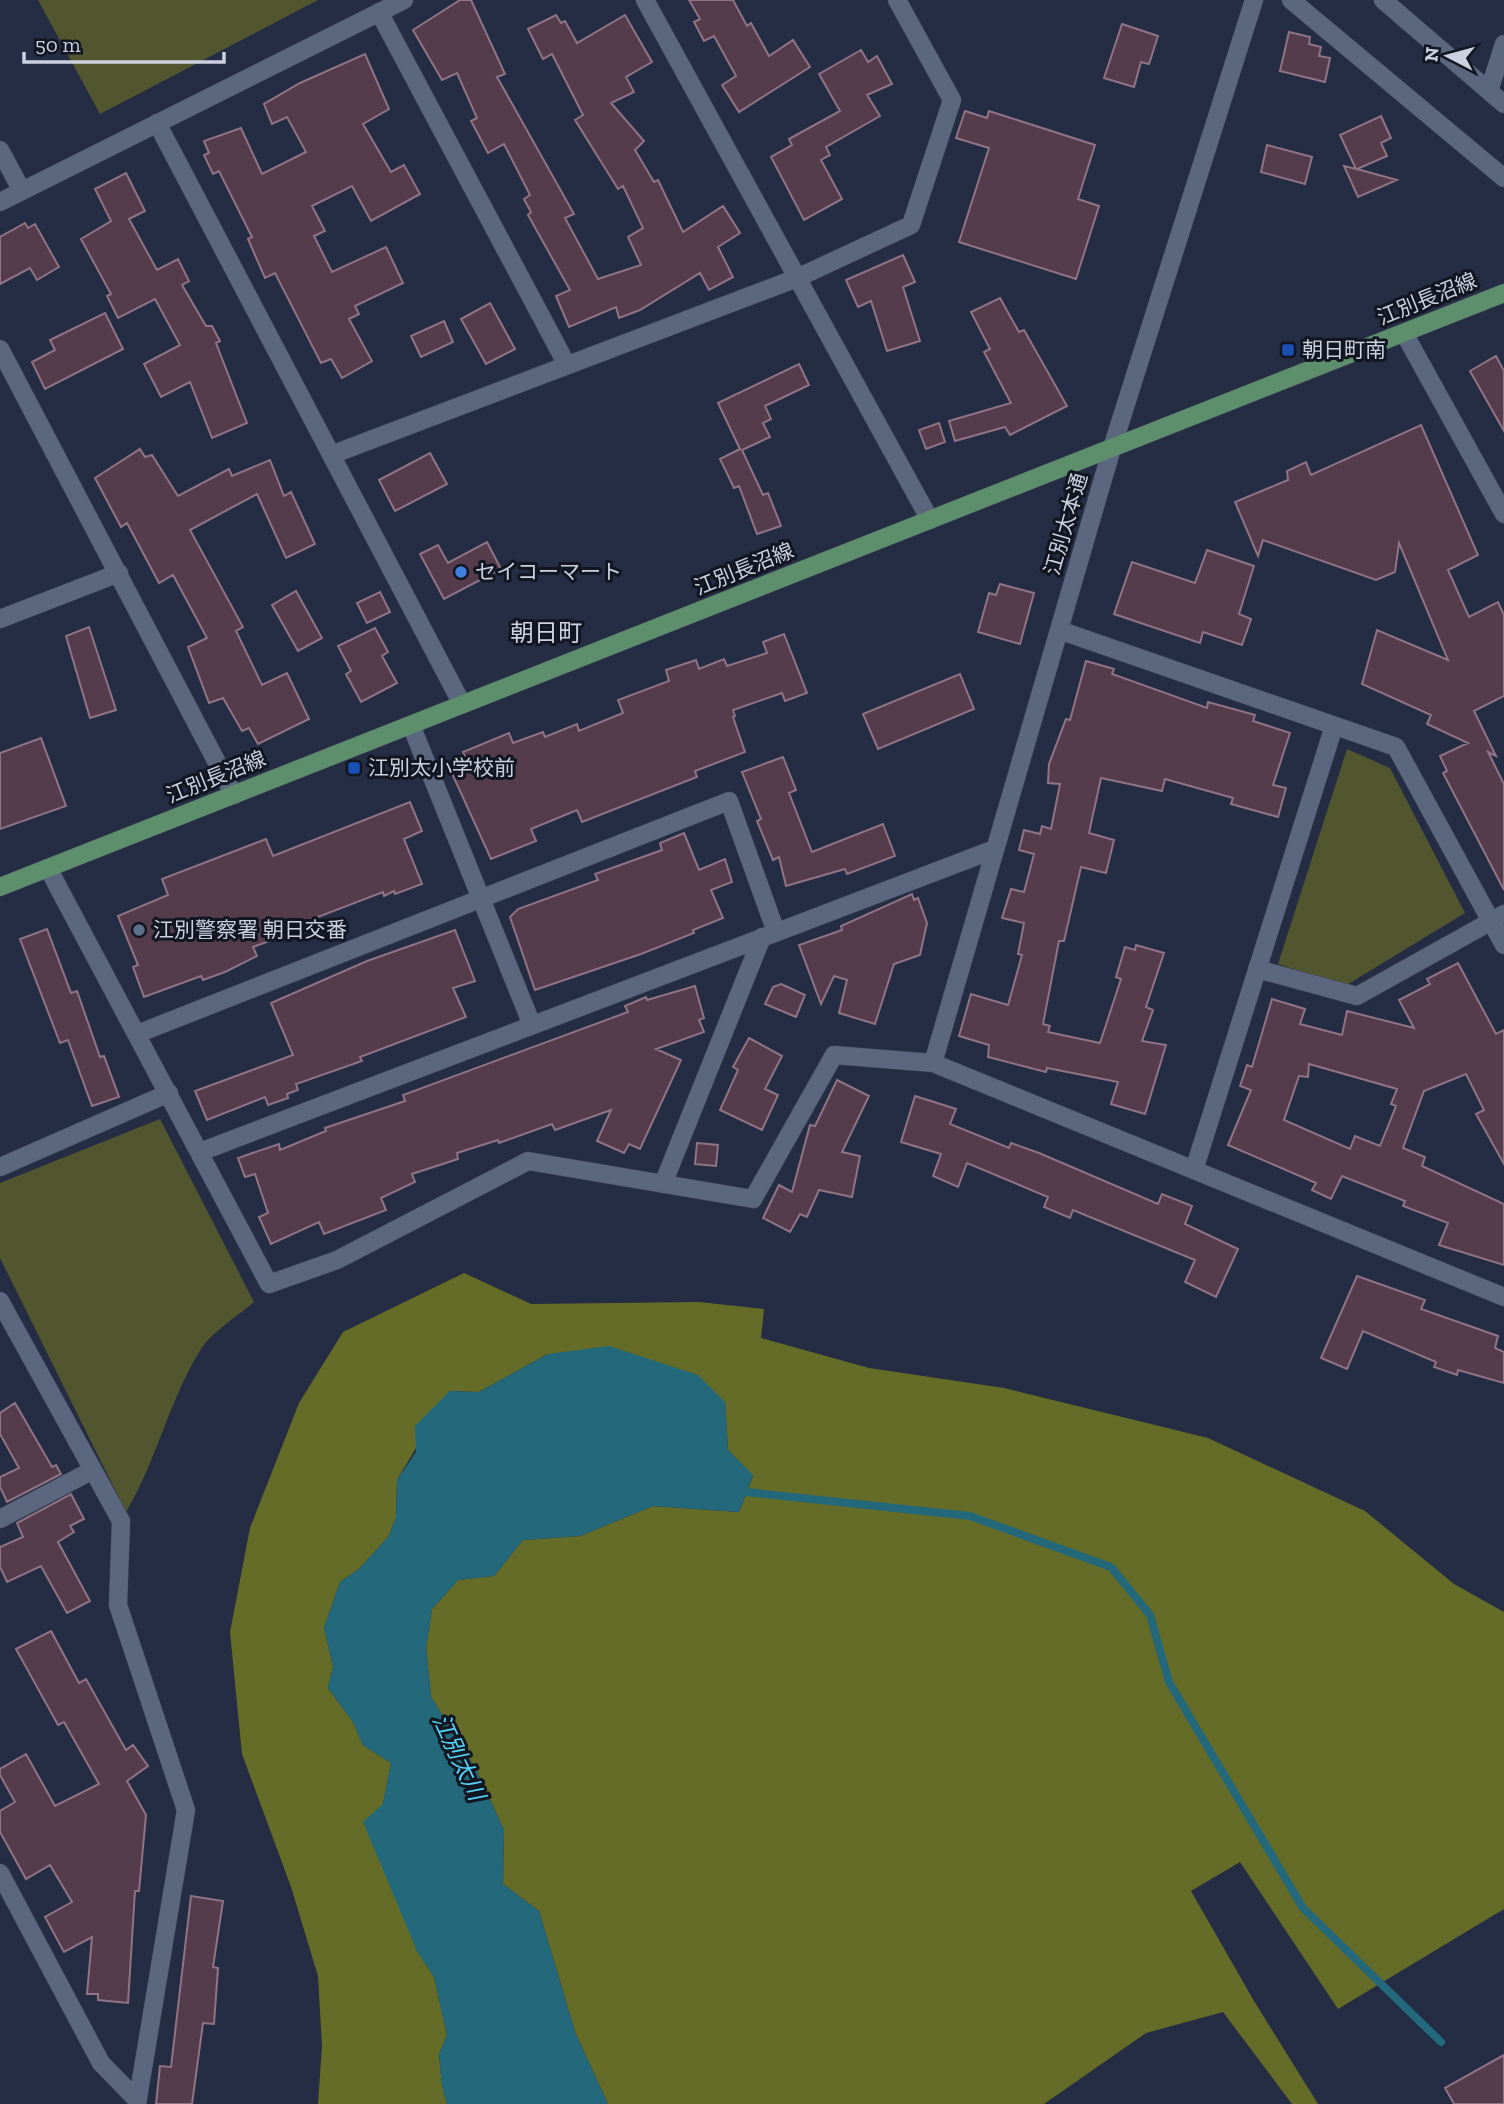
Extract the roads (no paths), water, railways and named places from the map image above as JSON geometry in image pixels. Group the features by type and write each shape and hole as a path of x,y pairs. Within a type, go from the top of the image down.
{"main road":[{"name":"江別長沼線","path":"0,887 1504,293"}],"street":[{"path":"0,202 404,0"},
{"path":"645,0 930,520"},
{"path":"331,454 797,278 911,225 952,100 897,0"},
{"name":"江別太本通","path":"933,1063 1112,448 1254,0"},
{"path":"1292,0 1504,178"},
{"path":"1383,0 1504,104"},
{"path":"379,12 568,365"},
{"path":"1489,91 1504,44"},
{"path":"157,124 463,704"},
{"path":"0,150 22,191"},
{"path":"1405,333 1504,514"},
{"path":"0,349 234,795"},
{"path":"0,619 119,573"},
{"path":"1059,630 1396,747 1497,917 1504,944"},
{"path":"411,725 532,1025"},
{"path":"1194,1170 1334,726"},
{"path":"137,1034 729,801 769,935 663,1184"},
{"path":"200,1152 995,849"},
{"path":"48,868 269,1284 337,1260 528,1161 753,1199 834,1055 933,1063 1504,1297"},
{"path":"1257,970 1357,996 1497,917"},
{"path":"0,1167 169,1093"},
{"path":"0,1301 91,1471 121,1521 118,1605 186,1810 137,2102"},
{"path":"0,1520 91,1471"},
{"path":"0,1873 101,2063 137,2102"}],"water":[{"name":"江別太川","path":"609,1346 698,1375 725,1402 728,1450 753,1475 739,1512 653,1506 580,1536 523,1540 494,1576 458,1580 432,1609 426,1648 431,1697 476,1769 504,1830 503,1884 539,1911 575,2032 608,2104 447,2104 439,2054 447,2035 434,1977 417,1951 363,1822 383,1804 391,1763 363,1745 353,1722 328,1688 333,1667 324,1628 340,1582 359,1569 389,1536 396,1517 397,1480 416,1452 415,1426 450,1391 479,1392 548,1354"}],"waterway":[{"path":"737,1491 970,1516 1111,1567 1150,1615 1169,1682 1303,1908 1441,2042"}],"place":[{"name":"朝日町南","path":"1288,350"},
{"name":"セイコーマート","path":"461,572"},
{"name":"江別太小学校前","path":"354,768"},
{"name":"江別警察署 朝日交番","path":"139,930"}],"district":[{"name":"朝日町","path":"546,633"}]}
